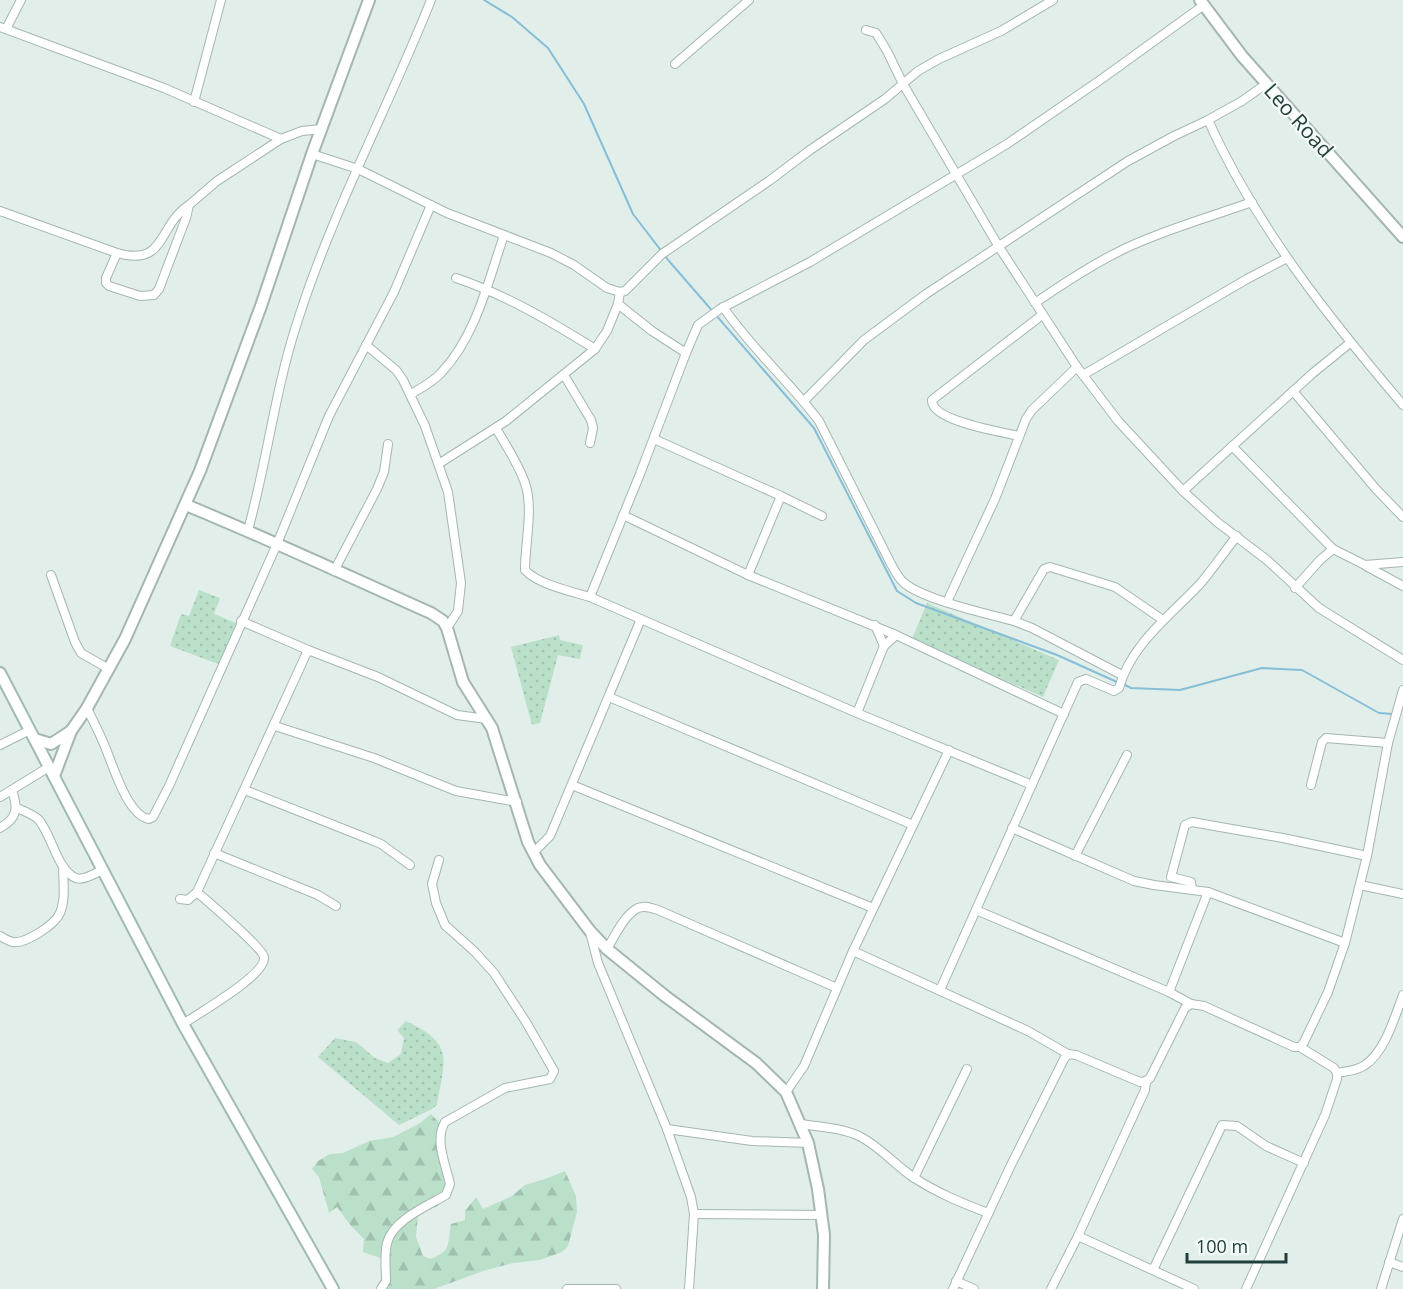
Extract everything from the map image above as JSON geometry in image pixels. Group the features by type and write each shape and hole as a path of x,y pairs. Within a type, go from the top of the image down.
{"street":[{"path":"21,0 3,28 164,88 281,139"},
{"path":"194,102 221,0"},
{"path":"0,797 51,771 71,731 87,708 125,639 186,505 252,330 312,154 369,0"},
{"path":"248,530 274,421 281,377 297,322 319,261 431,0"},
{"path":"675,64 749,0"},
{"path":"312,154 358,169 431,205 551,253 574,265 608,288 620,292 625,291 666,251 769,181 918,71 985,39 1053,0"},
{"path":"590,597 698,326 721,308 810,262 955,175 1062,107 1202,3"},
{"name":"Leo Road","path":"1202,3 1266,84 1403,237"},
{"path":"866,30 876,33 955,175 999,247 1077,367 1118,421 1183,491 1217,522 1267,560 1295,588 1319,608 1403,660"},
{"path":"804,401 864,340 926,294 1128,161 1208,120 1266,84"},
{"path":"1208,120 1252,202 1287,258 1350,344 1403,405"},
{"path":"0,211 117,253 140,256 152,252 179,212 218,181 281,139 302,131 322,129"},
{"path":"1035,303 1082,272 1124,249 1252,202"},
{"path":"117,253 105,278 105,283 140,296 154,295 159,289 189,205"},
{"path":"87,708 131,806 140,816 149,819 153,817 277,544 329,416 394,292 431,205"},
{"path":"411,394 435,379 450,361 473,324 504,235"},
{"path":"1083,375 1287,258"},
{"path":"456,278 485,288 552,323 595,349"},
{"path":"440,463 496,428 595,349 607,331 618,304 620,292"},
{"path":"618,304 652,331 686,352"},
{"path":"721,308 804,401 824,428 897,575 909,587 947,602 1032,628 1121,682"},
{"path":"1019,436 958,421 931,404 932,400 1042,315"},
{"path":"1183,491 1293,391 1350,344"},
{"path":"366,345 396,370 411,394 440,463 448,492 461,583 458,610 447,628"},
{"path":"947,602 995,499 1019,436 1032,410 1077,367"},
{"path":"564,375 591,420 590,443"},
{"path":"1293,391 1376,489 1403,517"},
{"path":"496,428 526,488 528,517 525,570 534,577 590,597 857,713 1032,785"},
{"path":"654,439 822,516"},
{"path":"334,571 384,472 388,444"},
{"path":"1232,446 1333,549 1403,586"},
{"path":"748,575 780,496"},
{"path":"186,505 248,530 334,571 431,613 443,621 464,682 488,719 533,854 540,865 590,931 607,949 665,996 756,1063 786,1092 808,1143 822,1215 825,1269 823,1289"},
{"path":"623,516 748,575 896,634 1064,714"},
{"path":"940,990 1078,682 1082,679 1098,683 1114,691 1121,682 1132,657 1163,620 1201,583 1236,536"},
{"path":"1295,588 1333,549"},
{"path":"1365,565 1403,562"},
{"path":"1014,621 1044,569 1048,567 1115,587 1163,620"},
{"path":"51,575 81,653 109,669"},
{"path":"533,854 546,843 550,836 642,619"},
{"path":"241,621 394,684 458,715 488,719"},
{"path":"874,625 884,646"},
{"path":"857,713 884,646 896,634"},
{"path":"180,899 188,900 197,892 308,650"},
{"path":"0,673 183,1023 333,1289"},
{"path":"1300,1047 1328,992 1345,943 1360,885 1388,743 1403,690"},
{"path":"609,697 913,825"},
{"path":"275,726 374,758 456,791 517,802"},
{"path":"0,745 32,735 51,744 71,731"},
{"path":"1311,785 1322,742 1326,738 1388,743"},
{"path":"786,1092 804,1066 853,951 949,750"},
{"path":"1075,856 1127,755"},
{"path":"572,785 873,908"},
{"path":"0,828 11,820 17,808 12,790"},
{"path":"245,790 381,844 410,865"},
{"path":"17,808 32,815 43,826 63,866 75,878 79,879 102,870"},
{"path":"1192,889 1191,882 1171,877 1185,825 1192,822 1366,856"},
{"path":"1012,828 1134,881 1208,892 1345,943"},
{"path":"214,853 318,896 336,906"},
{"path":"381,1289 386,1281 387,1241 393,1232 403,1221 446,1195 449,1190 450,1184 440,1140 441,1129 445,1122 505,1088 550,1078 554,1071 494,973 475,951 446,926 436,903 432,884 439,860"},
{"path":"0,936 13,942 20,941 56,920 63,904 63,866"},
{"path":"1360,885 1403,894"},
{"path":"183,1023 245,982 263,965 264,959 263,954 197,892"},
{"path":"1169,992 1208,892"},
{"path":"607,949 623,923 637,909 646,907 658,910 837,988"},
{"path":"976,910 1169,992 1191,1004 1204,1006 1294,1047 1300,1047 1334,1068 1337,1079 1325,1115 1246,1289"},
{"path":"590,931 598,963 667,1128 691,1197 694,1214 689,1289"},
{"path":"853,951 1029,1031 1068,1054 1076,1055 1140,1082 1150,1078 1180,1016 1191,1004"},
{"path":"1337,1073 1355,1070 1365,1065 1373,1057 1393,1025 1403,995"},
{"path":"974,1289 954,1285 1068,1054"},
{"path":"915,1178 967,1070"},
{"path":"1051,1289 1145,1090 1146,1081"},
{"path":"801,1124 859,1136 915,1178 948,1198 988,1214"},
{"path":"1153,1270 1222,1125 1237,1126 1266,1146 1304,1163"},
{"path":"667,1128 752,1141 808,1143"},
{"path":"694,1214 822,1215"},
{"path":"1381,1289 1403,1219"},
{"path":"1078,1236 1194,1289"},
{"path":"1389,1262 1403,1267"},
{"path":"567,1289 616,1289"}],"green space":[{"path":"199,590 220,598 214,614 236,623 221,665 170,646 181,614 189,616"},
{"path":"927,603 1059,660 1043,697 912,639"},
{"path":"559,635 560,640 583,645 580,659 558,655 540,723 532,725 511,647"},
{"path":"406,1021 433,1037 443,1054 444,1064 437,1105 399,1125 318,1057 335,1038 356,1042 375,1058 388,1063 401,1054 404,1038 397,1030"},
{"path":"431,1114 445,1129 440,1150 446,1177 445,1190 438,1194 438,1206 427,1210 419,1204 416,1237 423,1256 430,1259 445,1250 451,1224 465,1220 465,1211 476,1197 483,1209 512,1196 525,1185 565,1171 576,1196 577,1212 568,1246 562,1252 540,1260 513,1263 483,1271 434,1289 387,1289 388,1248 383,1259 363,1252 364,1239 337,1207 329,1213 319,1177 312,1169 318,1161 330,1154 343,1153 369,1141 393,1137 420,1123"}],"waterway":[{"path":"484,0 512,17 548,48 584,104 633,214 669,261 814,428 897,591 916,603 1057,655 1117,682"},
{"path":"1123,684 1131,688 1180,690 1262,668 1302,670 1379,713 1393,714"}]}
